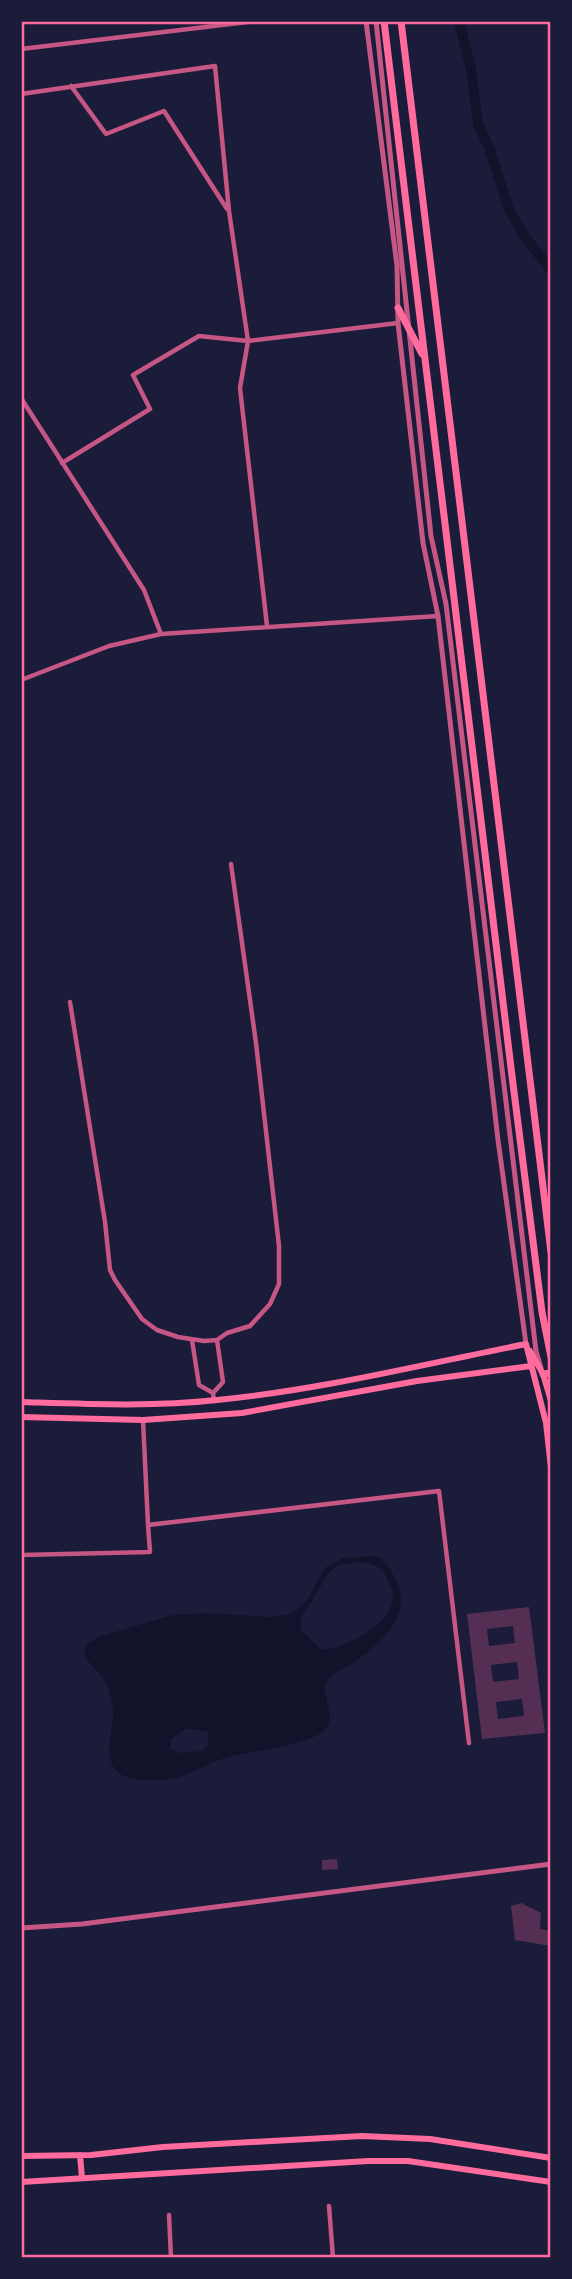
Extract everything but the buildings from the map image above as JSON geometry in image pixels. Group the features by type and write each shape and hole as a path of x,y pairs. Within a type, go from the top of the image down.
{"highway":[{"path":"384,21 512,1076 542,1312 551,1357"},
{"path":"401,21 551,1252"},
{"path":"397,308 425,359"}],"main road":[{"path":"526,1344 547,1374 551,1401"},
{"path":"526,1344 546,1423 551,1468"},
{"path":"21,1402 122,1404 214,1397 323,1384 526,1344"},
{"path":"21,1417 143,1420 242,1413 417,1381 531,1366 547,1374"},
{"path":"21,2156 80,2155 189,2145 362,2136 430,2139 551,2158"},
{"path":"80,2155 82,2178"},
{"path":"21,2182 408,2161 551,2182"}],"street":[{"path":"21,49 256,21"},
{"path":"366,21 397,266 397,308"},
{"path":"376,21 406,324 431,536 446,604 537,1351 547,1374"},
{"path":"21,94 215,66 229,211 248,341 240,388 267,626"},
{"path":"71,86 107,134 164,111 229,211"},
{"path":"62,463 150,409 133,375 200,335 248,341 406,324"},
{"path":"406,324 423,543 438,616 499,1152 526,1344"},
{"path":"21,398 144,590 161,634"},
{"path":"21,680 109,646 161,634 438,616"},
{"path":"70,1002 105,1222 110,1270 131,1306 142,1319 158,1330 191,1340 217,1339 250,1326 270,1304 279,1284 278,1246 256,1043 231,863"},
{"path":"191,1340 199,1385 214,1397 223,1382 217,1339"},
{"path":"21,1555 150,1552 143,1420"},
{"path":"148,1524 439,1491 469,1743"},
{"path":"21,1928 82,1924 551,1864"},
{"path":"21,1933 33,1928"},
{"path":"329,2206 333,2258"},
{"path":"169,2215 171,2258"}],"shaded area":[{"path":"377,1556 384,1560 396,1580 400,1606 390,1629 381,1640 328,1679 325,1691 330,1718 325,1730 294,1743 228,1757 172,1779 137,1779 126,1777 115,1769 110,1754 113,1719 111,1698 105,1681 84,1655 87,1645 98,1637 173,1615 287,1615 307,1600 326,1567 343,1558","holes":["358,1562 380,1568 386,1576 393,1597 391,1607 385,1617 366,1633 342,1645 321,1650 301,1630 300,1620 328,1574 338,1565","187,1728 209,1732 208,1745 203,1751 179,1753 171,1749 171,1739"]}],"waterway":[{"path":"459,21 471,69 478,124 490,150 509,210 525,237 551,270"}]}
